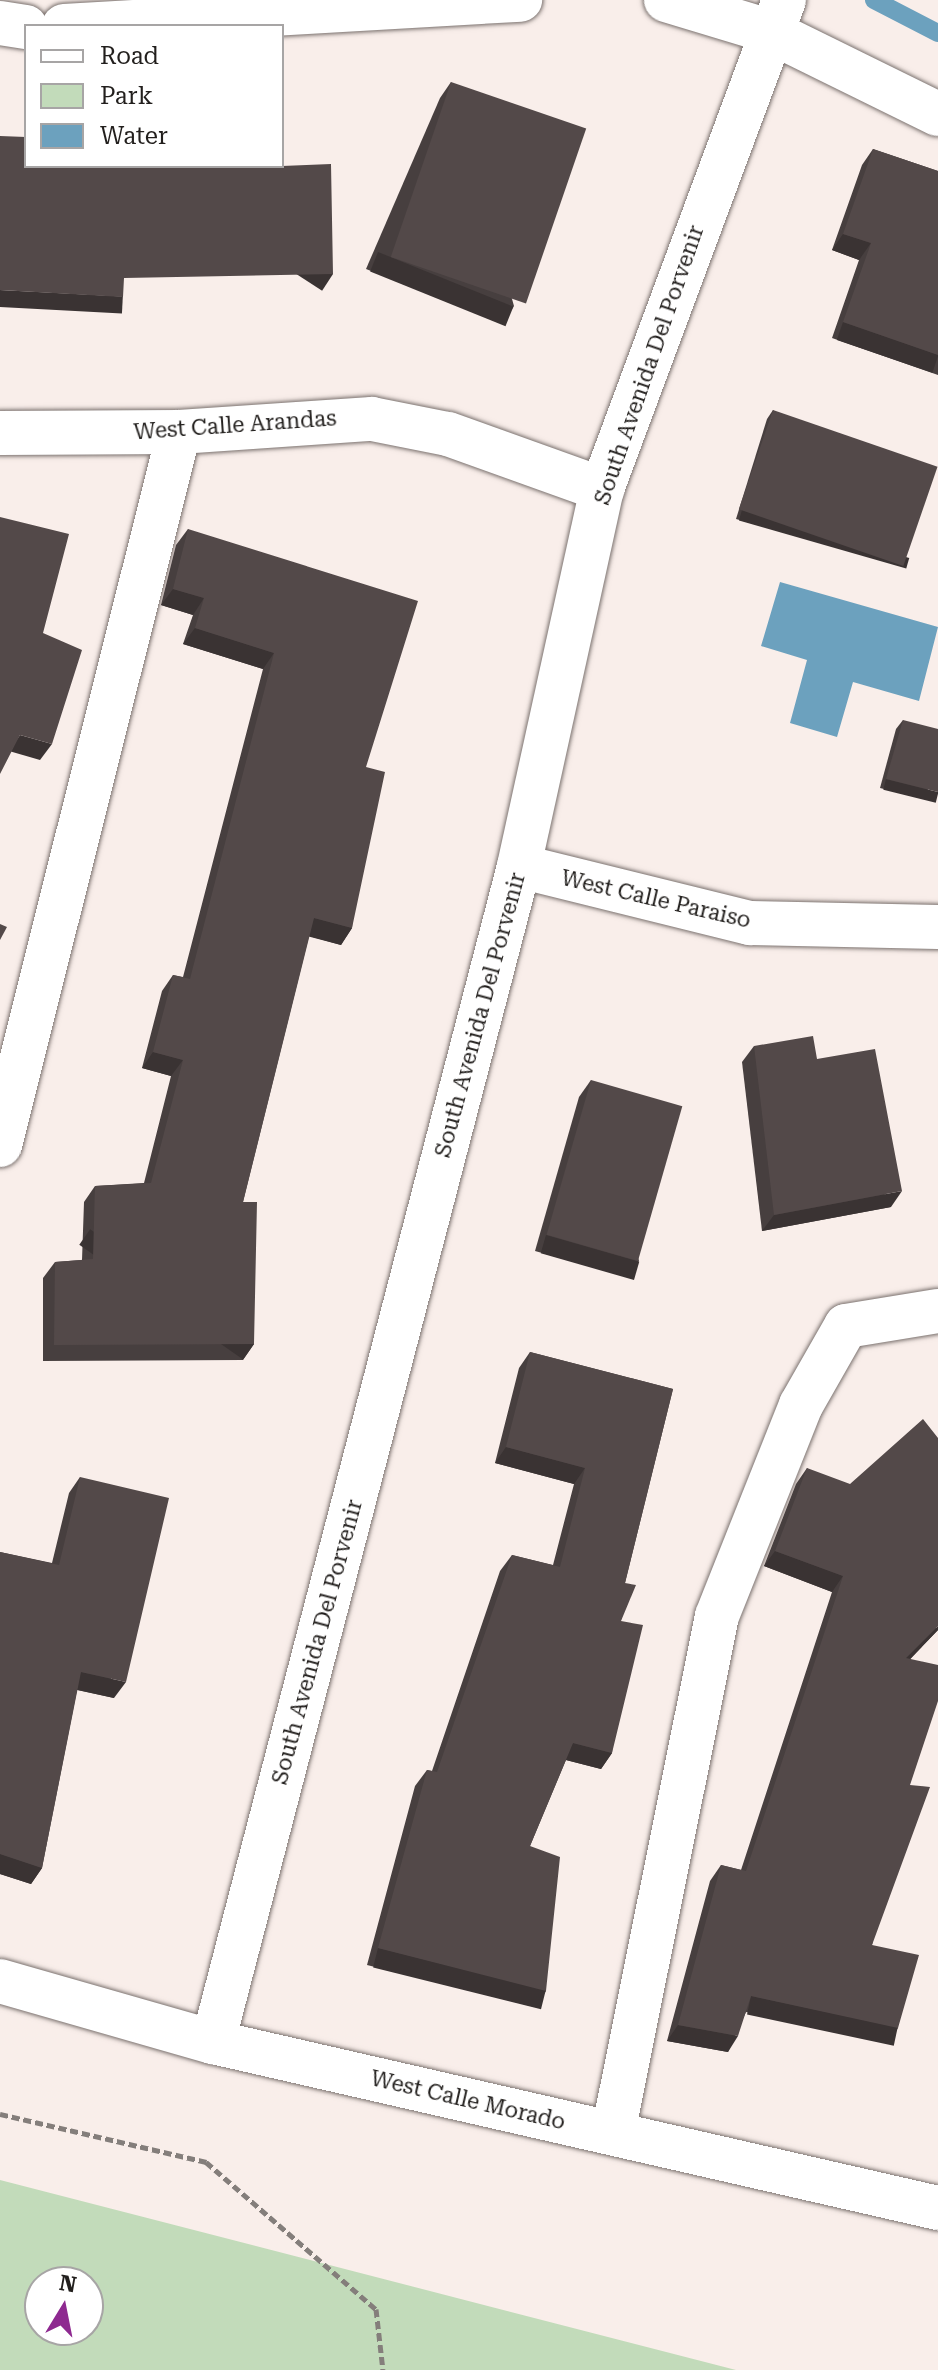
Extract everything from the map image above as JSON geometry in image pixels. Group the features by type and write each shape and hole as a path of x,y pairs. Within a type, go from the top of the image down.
{"street":[{"path":"99,24 520,0"},
{"path":"666,0 776,16 938,114"},
{"name":"South Avenida Del Porvenir","path":"213,2042 519,866 602,489 776,16"},
{"path":"0,23 24,27"},
{"name":"West Calle Arandas","path":"0,433 179,432 372,419 448,434 602,489"},
{"path":"0,1145 179,432"},
{"name":"West Calle Paraiso","path":"519,866 750,923 938,927"},
{"path":"613,2133 723,1602 801,1405 846,1326 938,1311"},
{"name":"West Calle Morado","path":"0,1981 213,2042 938,2208"}],"path":[{"path":"0,2114 206,2162 376,2309 383,2370"}],"green space":[{"path":"0,2180 736,2370 0,2370"}],"water":[{"path":"780,582 938,627 919,701 853,682 837,737 790,723 807,660 761,646"}],"building":[{"path":"451,82 586,129 526,303 391,257"},
{"path":"0,136 24,137 24,168 284,168 331,164 333,274 124,278 123,297 0,290"},
{"path":"873,149 938,171 938,355 843,322 871,243 843,234"},
{"path":"773,410 938,467 903,566 739,509"},
{"path":"0,517 69,534 43,633 82,650 52,744 20,735 0,774"},
{"path":"188,529 418,601 366,767 385,772 352,928 314,918 243,1202 257,1202 254,1344 54,1345 55,1262 93,1259 95,1186 151,1183 183,1060 153,1052 173,975 190,979 274,653 195,628 204,598 173,589"},
{"path":"903,720 938,729 938,792 886,779"},
{"path":"0,924 7,927 0,940"},
{"path":"813,1036 817,1059 875,1049 902,1191 774,1215 754,1046"},
{"path":"591,1080 682,1106 638,1261 547,1235"},
{"path":"530,1352 673,1389 625,1583 636,1585 621,1621 643,1625 612,1753 573,1743 530,1846 560,1857 546,1991 378,1948 427,1770 437,1772 512,1555 560,1567 585,1468 506,1447"},
{"path":"923,1419 938,1438 938,1626 906,1658 938,1665 938,1701 910,1785 930,1787 872,1945 919,1955 898,2028 751,1996 738,2036 678,2025 721,1865 746,1871 843,1576 775,1551 807,1468 850,1484"},
{"path":"80,1477 169,1498 126,1682 81,1672 42,1868 0,1854 0,1552 59,1565"}],"waterway":[{"path":"874,0 938,33"}]}
